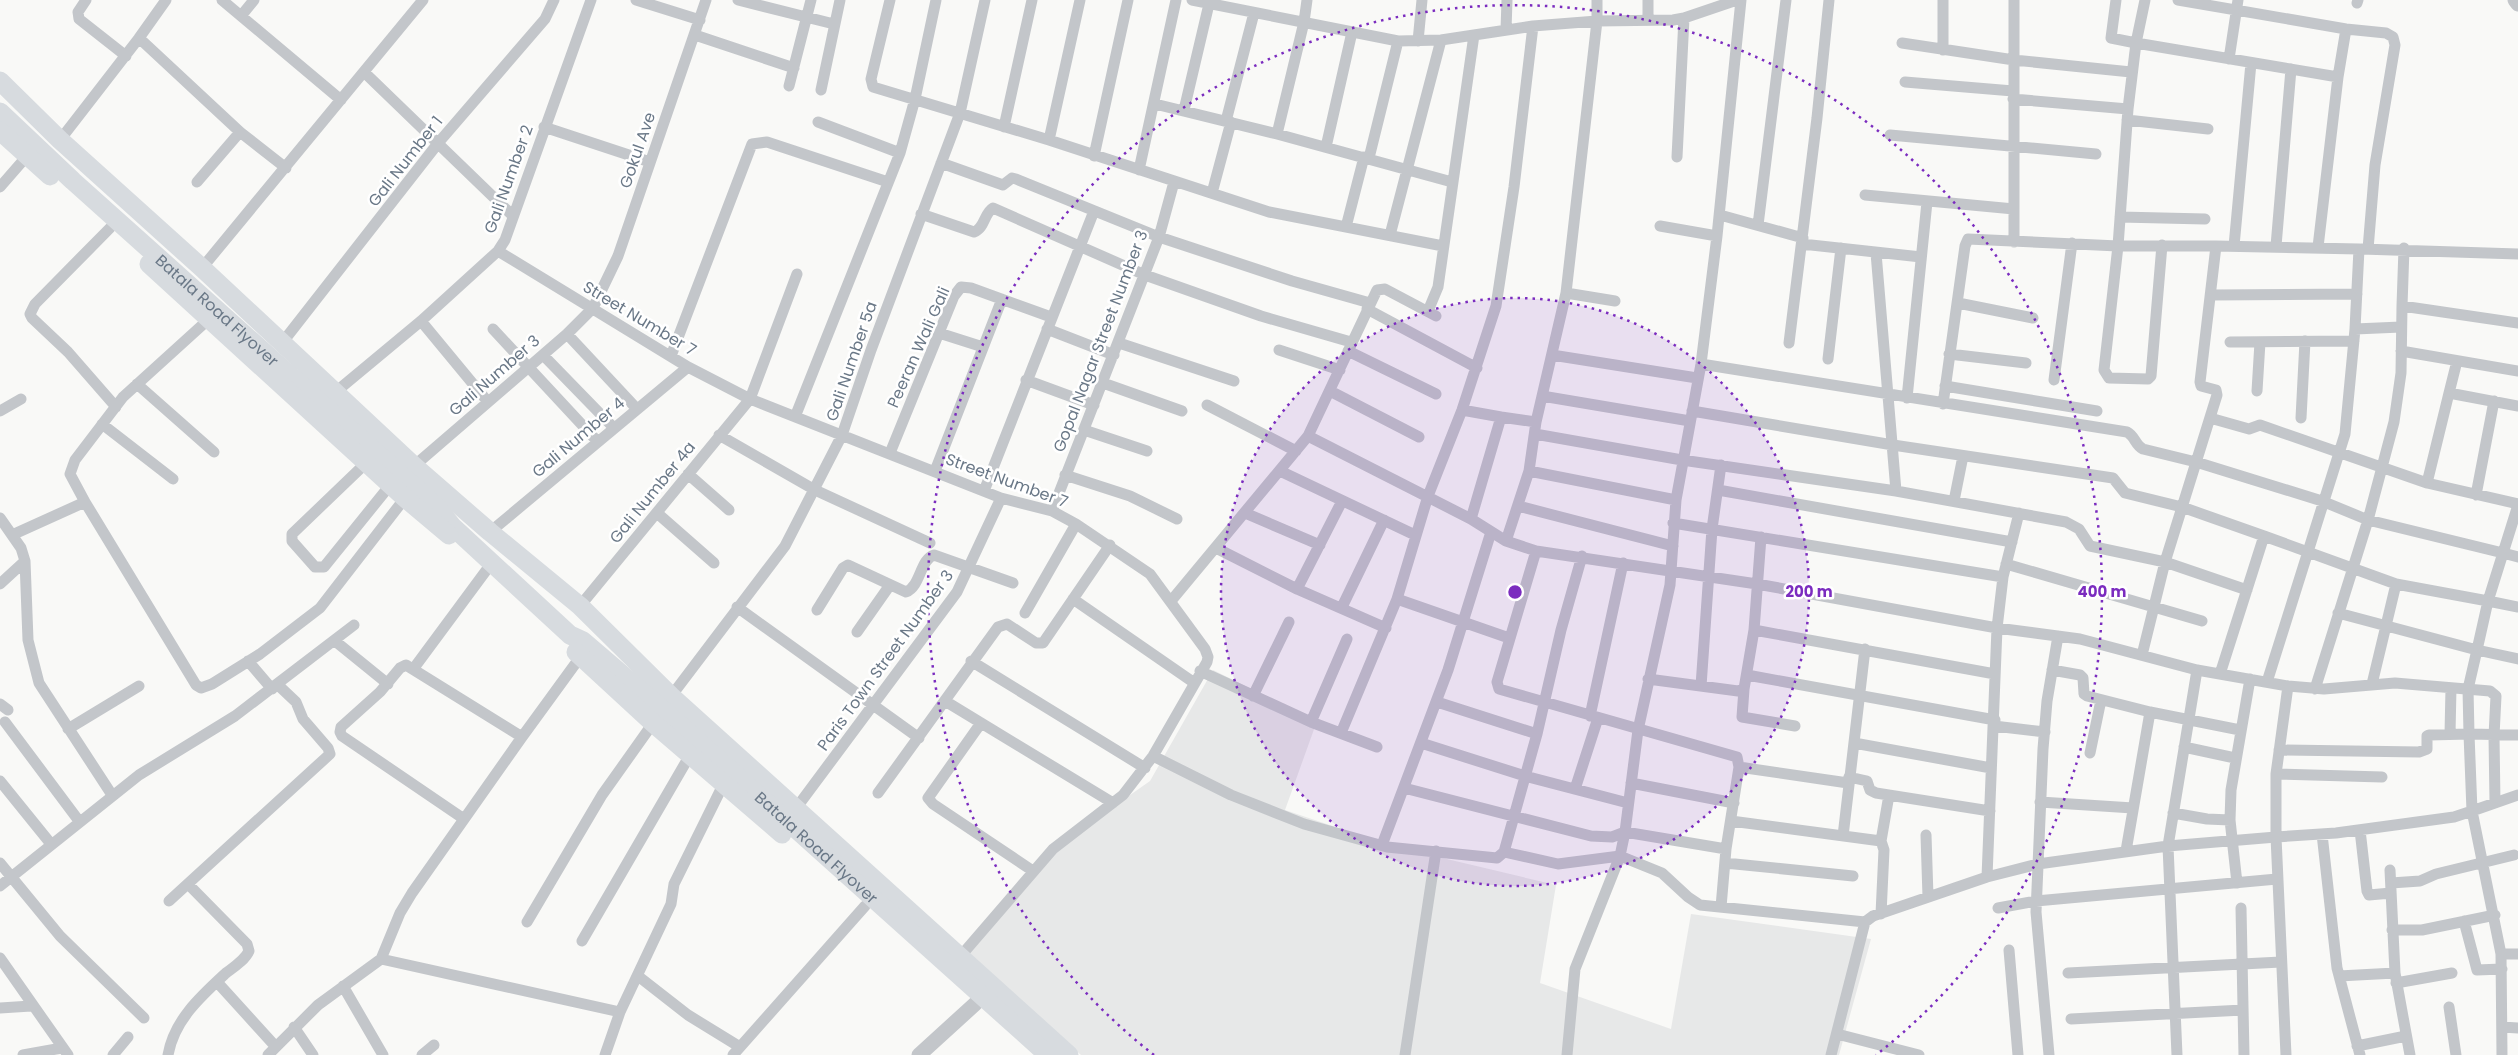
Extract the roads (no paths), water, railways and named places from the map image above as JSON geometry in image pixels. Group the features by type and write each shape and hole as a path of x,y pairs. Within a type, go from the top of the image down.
{"main road":[{"path":"0,81 60,140 202,268 414,466 580,606 671,696 1069,1055"},
{"name":"Batala Road Flyover","path":"0,112 73,181 437,507 458,518 564,614 578,627 582,649 660,707 1048,1055"},
{"path":"0,131 110,228 405,498 582,649 653,723 865,906 1032,1055"}],"street":[{"path":"86,0 78,12 79,20 126,56"},
{"path":"60,140 126,56 166,0"},
{"path":"222,0 341,100"},
{"path":"241,16 254,0"},
{"path":"202,268 365,73 423,0"},
{"name":"Gali Number 1","path":"282,343 439,142 545,19 554,0"},
{"name":"Gali Number 2","path":"313,414 335,392 421,321 498,251 505,240 512,215 591,0"},
{"path":"636,0 700,20"},
{"name":"Gokul Ave","path":"593,308 618,256 706,0"},
{"path":"738,0 834,24"},
{"path":"789,86 811,0"},
{"path":"821,90 840,0"},
{"path":"890,0 870,83 878,88 1049,140 1269,212 1443,246"},
{"path":"795,417 900,153 915,99 936,0"},
{"name":"Gali Number 5a","path":"527,922 602,795 671,696 785,546 815,490 842,435 921,214 960,113 984,0"},
{"path":"1004,127 1032,0"},
{"path":"1049,140 1080,0"},
{"path":"1094,156 1128,0"},
{"path":"1139,170 1155,104 1176,0"},
{"path":"1277,134 1304,22 1306,0"},
{"path":"1418,40 1422,0"},
{"path":"1506,30 1507,0"},
{"path":"1506,542 1528,470 1536,422 1566,293 1597,21 1597,0"},
{"path":"1648,0 1648,20"},
{"path":"1184,110 1201,1 1398,41 1441,40 1533,26 1597,21 1684,18 1739,0 1720,214 1701,364 1676,500 1671,572 1638,730 1626,832 1620,856 1575,968 1567,1055"},
{"path":"1758,225 1786,0"},
{"path":"1789,343 1829,0"},
{"path":"1943,0 1943,50"},
{"path":"2014,0 2014,242"},
{"path":"2116,0 2111,38 2338,77"},
{"path":"2145,0 2131,72 2118,246 2104,374 2108,378 2148,379 2153,371 2162,245"},
{"path":"2178,0 2237,5 2346,29 2386,33 2395,39 2374,165 2357,294 2347,418 2339,452 2306,551 2267,682"},
{"path":"2514,0 2518,4"},
{"path":"2229,59 2237,5"},
{"path":"1212,193 1254,13"},
{"path":"1677,157 1684,18"},
{"path":"1341,733 1397,599 1428,496 1477,368 1501,287 1533,26"},
{"path":"2318,247 2338,77 2346,29"},
{"path":"1326,147 1352,32"},
{"path":"694,35 794,68"},
{"path":"1171,601 1308,436 1377,290 1385,289 1432,313 1438,287 1474,35"},
{"path":"139,38 240,132 286,168"},
{"path":"1390,235 1441,40"},
{"path":"1346,227 1398,41"},
{"path":"1902,43 2014,60 2131,72"},
{"path":"2234,246 2251,63"},
{"path":"2276,246 2291,70"},
{"path":"365,73 439,142 512,215"},
{"path":"1905,82 2013,95 2208,129"},
{"path":"1155,104 1277,134 1452,182"},
{"path":"818,122 900,153"},
{"path":"544,127 650,162"},
{"path":"197,182 240,132"},
{"path":"1890,135 2014,148 2096,154"},
{"path":"671,356 752,144 767,142 888,182"},
{"path":"0,187 27,156"},
{"path":"940,163 1003,185 1007,184 1012,178 1016,179 1159,237 1368,306 1477,368"},
{"name":"Gopal Nagar Street Number 3","path":"1052,511 1145,275 1159,237 1174,182"},
{"path":"1865,195 2014,209"},
{"path":"1907,398 1927,202"},
{"path":"921,214 974,232 979,230 989,210 993,208 1145,275 1350,346 1436,394"},
{"path":"984,491 1094,211"},
{"path":"1720,214 1802,241 1876,253 1921,257"},
{"path":"2120,217 2205,219"},
{"path":"1660,226 1717,236"},
{"path":"110,228 35,304 30,314 68,352 116,407"},
{"path":"1943,404 1966,241 1971,239 2118,246 2404,248 2518,254"},
{"path":"2054,380 2072,243"},
{"path":"2142,655 2165,562 2217,392 2201,386 2200,382 2212,295 2216,246"},
{"path":"1828,359 1841,248"},
{"path":"2315,689 2368,520 2398,402 2404,248"},
{"name":"Street Number 7","path":"498,251 688,367 750,399 890,452 1001,498 1052,511 1076,524 1110,545 1150,574 1208,653 1207,662 1193,682 1145,768 1114,803 1053,849 960,958"},
{"path":"1876,253 1896,491"},
{"name":"Gali Number 4a","path":"580,606 750,399 797,274"},
{"name":"Peeran Wali Gali","path":"890,452 954,296 961,287 971,288 1052,317"},
{"path":"1566,293 1615,302"},
{"path":"2212,295 2357,294"},
{"path":"935,471 1002,299"},
{"path":"1958,303 2033,318"},
{"path":"2402,306 2518,323"},
{"name":"Gali Number 3","path":"414,466 567,334 593,308"},
{"path":"208,319 136,384 74,460 70,470 85,502 196,685 201,688 208,686 248,661 297,627 329,599 405,498"},
{"path":"421,321 488,402"},
{"path":"2355,329 2401,327"},
{"path":"493,329 598,442"},
{"path":"1047,329 1114,355"},
{"path":"939,333 983,347"},
{"path":"567,334 637,409"},
{"path":"2230,342 2354,342"},
{"path":"2256,391 2260,342"},
{"path":"2301,418 2304,342"},
{"path":"1119,343 1234,381"},
{"path":"1279,350 1340,370"},
{"path":"2401,351 2518,371"},
{"path":"1949,354 2026,363"},
{"path":"543,355 614,428"},
{"path":"1552,355 1697,378"},
{"path":"2427,483 2457,361"},
{"path":"1701,364 2127,432 2131,434 2136,443 2143,449 2196,462 2322,501 2368,520 2518,557"},
{"name":"Gali Number 4","path":"490,532 688,367"},
{"path":"1026,380 1094,405"},
{"path":"1103,383 1182,410"},
{"path":"136,384 214,452"},
{"path":"1945,386 2096,410"},
{"path":"1330,391 1419,437"},
{"path":"2449,393 2518,406"},
{"path":"1542,396 2113,478 2125,494 2182,507 2396,584 2518,608"},
{"path":"0,411 21,399"},
{"path":"2476,495 2494,401"},
{"path":"1207,405 1296,451"},
{"path":"1462,410 1536,422"},
{"path":"1472,519 1501,417"},
{"path":"2210,418 2249,429 2260,425 2382,469 2427,483 2518,504 2488,601 2468,689 2472,811 2501,954 2502,1055"},
{"path":"102,424 174,479"},
{"path":"1084,430 1147,451"},
{"path":"1535,434 1682,460 1896,491 2072,524 2079,529 2090,546 2165,562 2247,590"},
{"path":"720,435 815,490 930,543"},
{"path":"1308,436 1472,519 1506,542 1536,551 1582,556 1708,578 1756,584 1996,628 2058,636 2142,655 2197,670 2288,686 2315,689 2395,683 2490,691 2496,696 2494,736 2495,802"},
{"path":"1954,501 1963,456"},
{"path":"366,463 292,534 292,541 315,567 324,567 390,484"},
{"path":"1701,686 1712,529 1721,465"},
{"path":"1528,470 1676,500"},
{"path":"1280,471 1415,535"},
{"path":"688,474 729,510"},
{"path":"1065,475 1130,496 1177,519"},
{"path":"1718,490 2012,542"},
{"name":"Paris Town Street Number 3","path":"796,807 957,592 971,567 1001,498"},
{"path":"1297,589 1342,501"},
{"path":"12,534 85,502"},
{"path":"1518,506 1673,546"},
{"path":"656,513 714,563"},
{"path":"1245,513 1320,545"},
{"path":"1987,877 1995,723 1996,628 2006,564 2018,513"},
{"path":"0,518 12,534 25,561 28,640 33,667 45,695 112,795"},
{"path":"1342,607 1384,520"},
{"path":"1673,523 2004,577"},
{"path":"1025,613 1076,524"},
{"path":"1382,845 1437,702 1491,532"},
{"path":"2220,674 2264,536"},
{"path":"1761,537 1754,630 1744,689 1742,717 1795,726"},
{"path":"878,793 919,738 971,661 998,627 1003,624 1036,643 1043,643 1110,545"},
{"path":"1216,548 1297,589 1342,607 1386,628"},
{"path":"1536,551 1497,682 1499,689 1734,756 1739,761 1739,767 1726,849 1721,908"},
{"path":"817,610 845,566 850,566 903,591 909,591 921,575 927,559 932,556 971,567 1013,583"},
{"path":"1153,756 1231,795 1280,816 1382,845 1491,859 1497,858 1504,852 1537,734 1582,556"},
{"path":"0,584 25,561"},
{"path":"1575,789 1594,717 1623,563"},
{"path":"2006,564 2202,621"},
{"path":"414,668 488,568"},
{"path":"2372,684 2396,584"},
{"path":"858,632 890,585"},
{"path":"1073,599 1193,682"},
{"path":"1397,599 1509,638"},
{"path":"737,607 919,738"},
{"path":"2338,613 2385,627 2518,659"},
{"path":"1253,696 1289,622"},
{"path":"0,886 112,795 153,765 235,716 335,641 354,624"},
{"path":"1754,630 1995,674"},
{"path":"2048,1055 2036,901 2044,732 2058,636"},
{"path":"1311,722 1347,639"},
{"path":"335,641 388,684"},
{"path":"217,982 272,1051 318,1005 381,959 400,913 582,649"},
{"path":"1843,836 1848,780 1865,649"},
{"path":"169,901 330,754 328,748 303,719 296,702 275,687 248,661"},
{"path":"971,661 1145,768"},
{"path":"464,820 340,732 341,726 388,684 402,666 410,665 522,737"},
{"path":"2052,670 2080,675 2084,694 2101,700 2240,730"},
{"path":"2177,1055 2168,846 2197,670"},
{"path":"1200,671 1311,722 1377,747"},
{"path":"1747,675 1859,694 2044,732"},
{"path":"1648,679 1738,691 1744,689"},
{"path":"2237,883 2230,820 2231,790 2250,679"},
{"path":"68,729 140,686"},
{"path":"2286,1055 2277,879 2276,774 2288,686"},
{"path":"2450,734 2452,688"},
{"path":"2090,753 2101,700"},
{"path":"945,701 1114,803"},
{"path":"1437,702 1537,734"},
{"path":"2126,852 2150,712"},
{"path":"5,722 79,821"},
{"path":"981,722 928,798 933,804 1031,875"},
{"path":"2279,750 2419,752 2427,749 2427,736 2429,735 2518,735"},
{"path":"1421,743 1525,776 1628,803"},
{"path":"1854,743 1992,768"},
{"path":"2184,748 2235,758"},
{"path":"582,941 690,755"},
{"path":"1739,767 1848,780 1864,779 1869,783 1872,792 1990,812"},
{"path":"2276,774 2382,777"},
{"path":"0,781 51,844"},
{"path":"1631,782 1734,803"},
{"path":"605,1055 620,1012 671,904 674,884 724,783"},
{"path":"1404,788 1591,836 1612,837 1626,832 1726,849"},
{"path":"1881,914 1884,850 1881,841 1889,795"},
{"path":"1504,852 1558,864 1620,856 1662,873 1693,902 1721,908 1865,922 1881,914 1987,877 2038,864 2168,846 2322,834 2454,817 2518,795"},
{"path":"2040,802 2134,808"},
{"path":"2173,813 2207,819 2230,820"},
{"path":"1731,821 1881,841"},
{"path":"2360,830 2367,892 2369,895 2374,896 2391,888 2420,881 2436,874 2514,855"},
{"path":"2322,834 2338,976 2358,1051 2406,1036"},
{"path":"1926,835 1928,897"},
{"path":"1405,1055 1436,851"},
{"path":"0,863 80,957 144,1018"},
{"path":"1725,863 1852,876"},
{"path":"2390,870 2395,978 2410,1055"},
{"path":"1998,908 2036,901 2170,887 2277,879"},
{"path":"168,1055 171,1041 184,1017 217,982 247,955 249,948 188,884"},
{"path":"638,976 737,1051 865,906"},
{"path":"2241,908 2244,1055"},
{"path":"2392,930 2422,930 2494,915"},
{"path":"2464,921 2477,970 2502,969"},
{"path":"1831,1055 1865,922"},
{"path":"2010,950 2018,1055"},
{"path":"2501,954 2518,954"},
{"path":"0,958 31,1006 65,1051"},
{"path":"381,959 620,1012"},
{"path":"2068,973 2173,966 2281,962"},
{"path":"2338,976 2395,978 2452,974"},
{"path":"343,986 383,1055"},
{"path":"919,1055 975,1004 991,986"},
{"path":"0,1008 31,1006"},
{"path":"2449,1008 2456,1055"},
{"path":"2071,1019 2243,1010"},
{"path":"294,1027 313,1055"},
{"path":"2502,1027 2518,1028"},
{"path":"1837,1034 1919,1055"},
{"path":"112,1055 128,1038"},
{"path":"422,1055 434,1045"},
{"path":"23,1055 65,1051"}]}
